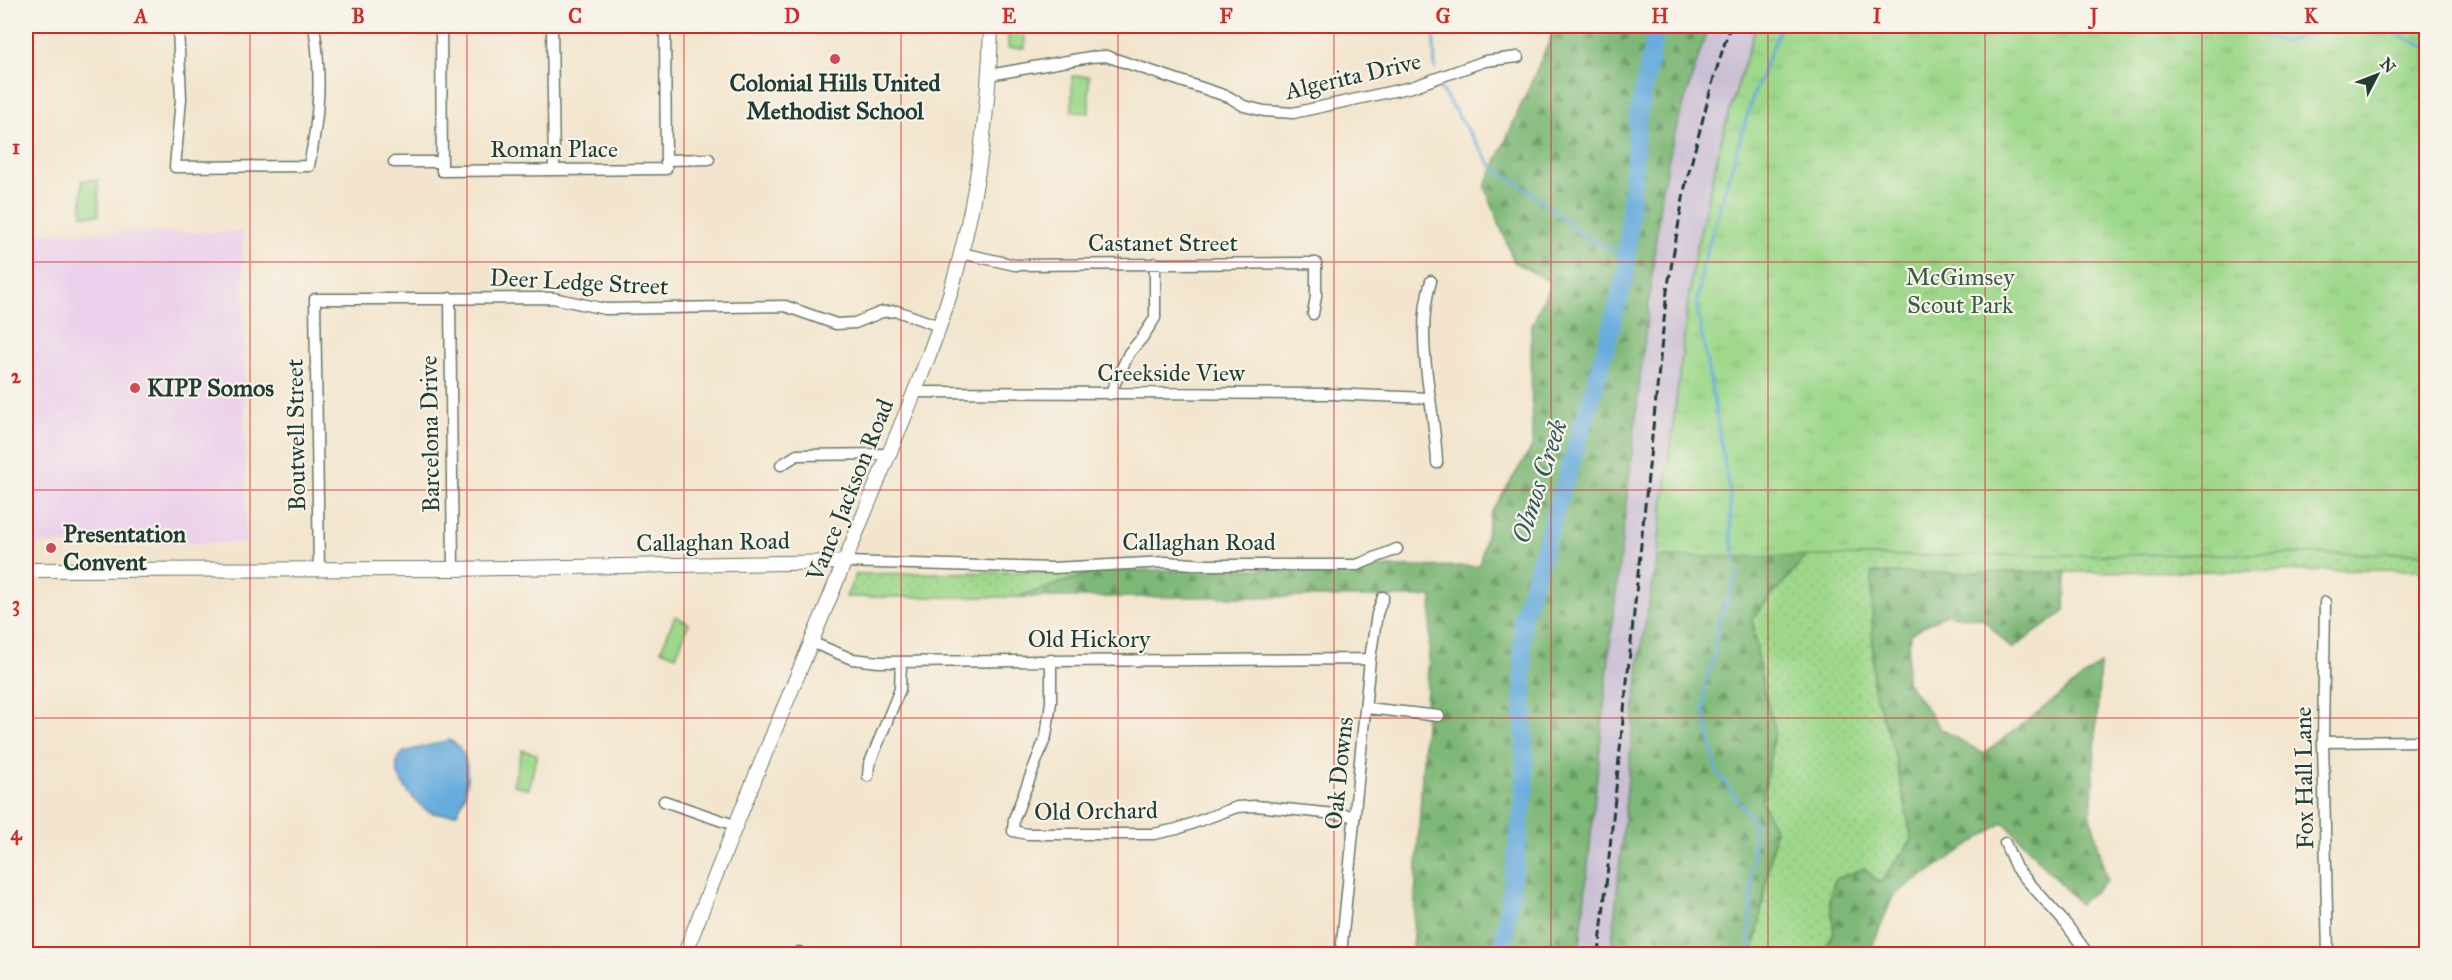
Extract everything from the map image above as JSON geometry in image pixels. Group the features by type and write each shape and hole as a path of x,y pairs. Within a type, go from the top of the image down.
{"main road":[{"name":"Vance Jackson Road","path":"685,954 734,825 845,562 939,326 961,253 986,120 991,26"},
{"name":"Callaghan Road","path":"26,570 453,569 845,562"}],"street":[{"path":"178,26 181,99 175,167 309,166 318,120 321,89 314,26"},
{"path":"441,26 442,166"},
{"path":"552,26 554,169"},
{"path":"665,26 666,165"},
{"name":"Algerita Drive","path":"989,75 1106,56 1221,94 1244,106 1278,114 1394,92 1485,61 1518,57"},
{"name":"Roman Place","path":"394,162 442,166 554,169 666,165 709,159"},
{"name":"Castanet Street","path":"961,253 1015,265 1316,263 1316,296 1313,314"},
{"path":"1110,394 1129,353 1155,318 1155,263"},
{"path":"1431,281 1423,306 1428,398 1437,463"},
{"name":"Barcelona Drive","path":"450,298 453,569"},
{"name":"Deer Ledge Street","path":"315,299 553,298 605,309 785,306 836,324 855,323 882,312 897,311 939,326"},
{"name":"Boutwell Street","path":"315,299 319,570"},
{"name":"Creekside View","path":"914,392 1330,394 1428,398"},
{"path":"781,465 797,455 889,454"},
{"name":"Callaghan Road","path":"845,562 1053,568 1166,562 1207,565 1357,565 1397,549"},
{"name":"Oak Downs","path":"1341,954 1367,708 1370,659 1377,614 1383,597"},
{"name":"Fox Hall Lane","path":"2325,602 2323,742 2328,954"},
{"name":"Old Hickory","path":"811,642 852,659 901,662 1370,659"},
{"name":"Old Orchard","path":"1051,660 1050,719 1014,819 1013,831 1027,834 1155,834 1237,807 1256,806 1355,816"},
{"path":"868,776 869,765 900,689 901,662"},
{"path":"1367,708 1439,716"},
{"path":"2323,742 2427,741"},
{"path":"664,801 734,825"},
{"path":"2005,843 2016,867 2066,924 2088,954"}],"shaded area":[{"path":"1708,26 1756,26 1722,137 1693,264 1657,557 1640,654 1611,954 1579,954 1611,637 1661,193 1673,139"},
{"name":"KIPP Somos","path":"243,232 246,543 26,544 26,233"}],"green space":[{"path":"1008,26 1025,26 1025,48 1008,48"},
{"path":"1556,26 1708,26 1673,139 1661,194 1611,637 1579,954 1412,954 1432,597 1019,597 1096,571 1479,566 1491,513 1532,447 1531,328 1551,282 1514,262 1485,187"},
{"path":"1756,26 2426,553 1807,556 1752,618 1764,693 1775,728 1762,802 1775,831 1754,954 1611,954 1640,653 1657,557 1693,264 1722,137"},
{"name":"McGimsey Scout Park","path":"1756,26 2426,26 2426,553 1657,557 1693,264 1722,137"},
{"path":"1072,76 1089,76 1089,113 1072,112"},
{"path":"82,180 98,180 99,215 82,215"},
{"path":"2426,553 2426,570 1872,573 1873,687 1894,751 1912,840 1880,884 1830,899 1834,932 1822,954 1754,954 1775,831 1762,802 1775,728 1764,693 1752,618 1807,556"},
{"path":"1096,571 1019,597 846,597 856,574"},
{"path":"2066,572 2065,611 2012,649 1983,619 1945,614 1910,634 1906,681 1941,729 1984,754 2100,664 2091,816 2107,881 2079,904 2004,822 1893,896 1869,954 1822,954 1834,932 1830,899 1835,879 1865,868 1880,883 1912,840 1894,751 1873,687 1872,573"},
{"path":"675,616 689,623 676,656 661,650"},
{"path":"522,750 537,754 529,789 513,785"}],"water":[{"path":"449,740 463,754 467,784 457,813 435,814 415,800 402,784 398,775 398,758 404,752"}],"waterway":[{"path":"1433,26 1435,68"},
{"name":"Olmos Creek","path":"1502,954 1525,790 1522,618 1592,396 1625,277 1638,114 1657,26"},
{"path":"1735,558 1731,539 1730,493 1697,307 1703,263 1752,99 1781,26"},
{"path":"2257,26 2259,35 2281,42 2323,30 2361,30 2377,34 2393,32 2426,48"},
{"path":"1438,85 1491,165 1538,198 1587,239 1627,255"},
{"path":"1738,572 1715,633 1715,656 1705,682 1704,710 1717,771 1754,822 1749,954"}],"railway":[{"path":"1599,954 1667,291 1685,187 1730,26"}],"place":[{"name":"Colonial Hills United Methodist School","path":"835,59"},
{"name":"KIPP Somos","path":"135,388"},
{"name":"Presentation Convent","path":"51,548"}]}
